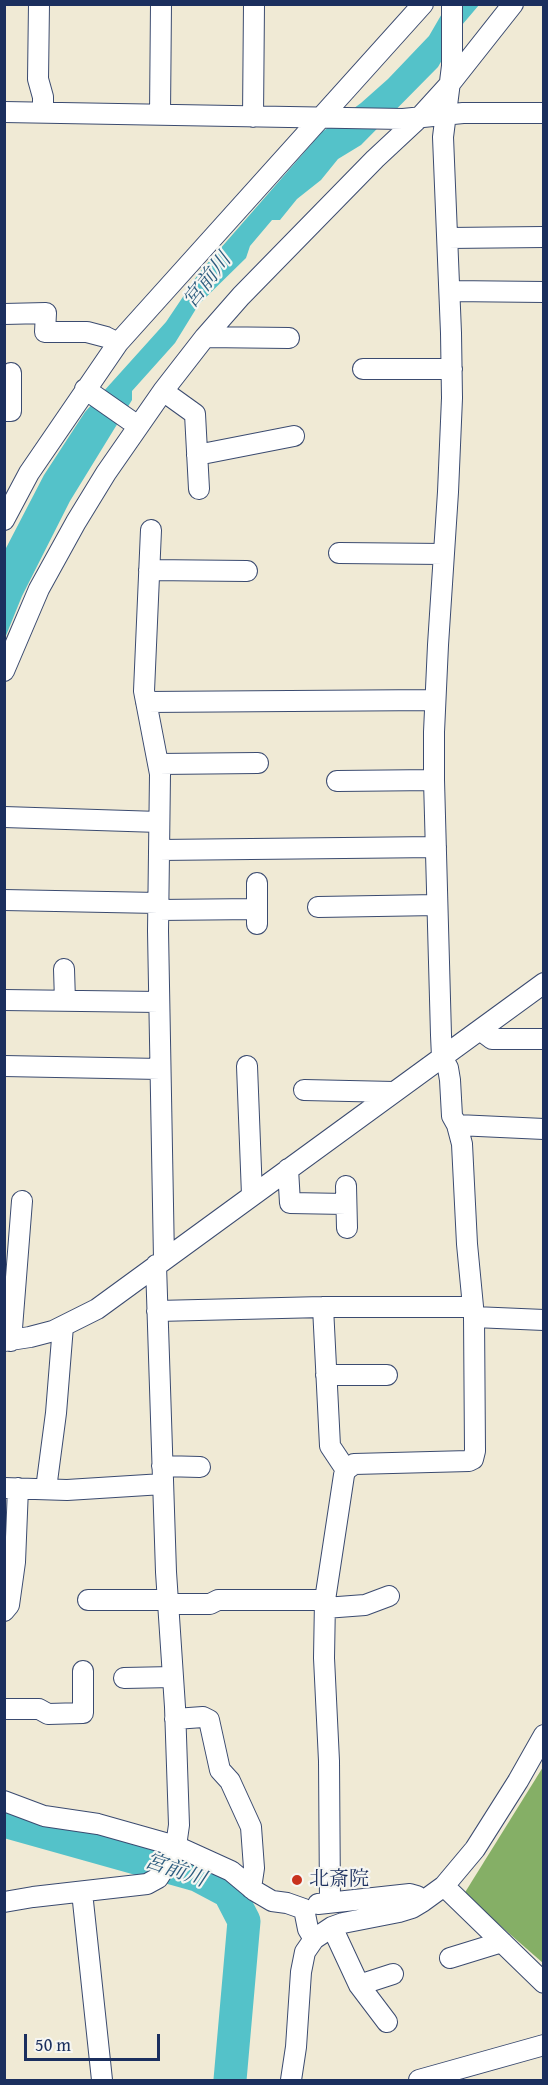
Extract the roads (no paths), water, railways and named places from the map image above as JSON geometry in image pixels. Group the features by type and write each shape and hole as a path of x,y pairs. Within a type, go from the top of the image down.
{"street":[{"path":"39,4 38,79 43,96 43,111"},
{"path":"160,114 161,4"},
{"path":"253,117 254,4"},
{"path":"4,520 29,473 89,391 118,343 327,119 423,4"},
{"path":"330,1902 329,1761 324,1658 325,1604 341,1482 346,1470 354,1464 469,1461 473,1459 476,1451 474,1312 467,1244 462,1144 452,1116 448,1068 442,1057 434,780 435,700 448,492 452,369 443,136 451,75 452,4"},
{"path":"4,671 39,589 135,424 241,296 358,176 513,4"},
{"path":"4,112 43,111 327,119 411,119 463,113 543,113"},
{"path":"448,238 543,237"},
{"path":"450,291 543,292"},
{"path":"4,314 46,313 45,332 87,332 118,343"},
{"path":"205,337 289,338"},
{"path":"363,369 452,369"},
{"path":"4,411 11,411 11,373"},
{"path":"89,391 135,424"},
{"path":"163,391 195,414 199,489"},
{"path":"197,454 267,432 294,436"},
{"path":"4,1902 147,1884 158,1878 175,1850 179,1825 168,1602 158,1311 160,1069 158,765 146,702 144,661 151,530"},
{"path":"339,553 444,554"},
{"path":"149,570 247,571"},
{"path":"146,702 435,700"},
{"path":"158,765 258,763"},
{"path":"336,781 434,780"},
{"path":"4,817 159,822"},
{"path":"159,850 436,846"},
{"path":"4,900 69,911 158,907 257,917 257,883"},
{"path":"318,907 437,905"},
{"path":"64,969 64,1001"},
{"path":"22,1201 8,1341 45,1333 97,1309 543,983"},
{"path":"4,1000 159,1002"},
{"path":"480,1030 492,1040 543,1039"},
{"path":"4,1066 73,1058 160,1069"},
{"path":"247,1066 252,1195"},
{"path":"315,1084 394,1092"},
{"path":"457,1125 543,1129"},
{"path":"288,1169 290,1203 346,1195 347,1228"},
{"path":"158,1311 323,1307 474,1312 543,1320"},
{"path":"323,1307 330,1446 346,1470"},
{"path":"46,1489 56,1413 63,1326"},
{"path":"326,1375 387,1375"},
{"path":"4,1611 9,1605 15,1562 11,1488 67,1490 200,1467"},
{"path":"88,1599 210,1604 218,1600 365,1605 389,1596"},
{"path":"124,1678 173,1677"},
{"path":"4,1709 39,1709 48,1714 83,1713 89,1683"},
{"path":"175,1719 203,1717 209,1720 220,1770 230,1781 251,1827 254,1868 251,1888"},
{"path":"291,2080 304,1952 314,1939 332,1927 399,1912 422,1902 444,1886 475,1849 518,1781 543,1735"},
{"path":"4,1801 44,1816 98,1824 175,1850 231,1871 251,1888 272,1901 304,1909 330,1902 410,1894 417,1896 422,1902"},
{"path":"444,1886 543,1983"},
{"path":"82,1892 102,2080"},
{"path":"304,1909 308,1929 314,1939"},
{"path":"332,1927 358,1985 387,2022"},
{"path":"450,1958 502,1942"},
{"path":"358,1985 393,1974"},
{"path":"419,2080 543,2045"}],"water":[{"name":"宮前川","path":"447,5 479,5 462,25 438,67 361,145 338,159 321,180 297,199 280,220 272,220 250,246 246,258 199,304 175,343 132,391 132,400 70,501 22,596 5,638 5,550 44,475 85,412 166,322 199,273 322,132 361,103 388,79 429,36"}],"waterway":[{"name":"宮前川","path":"4,1821 197,1875 229,1892 244,1921 230,2080"}],"place":[{"name":"北斎院","path":"297,1880"}]}
